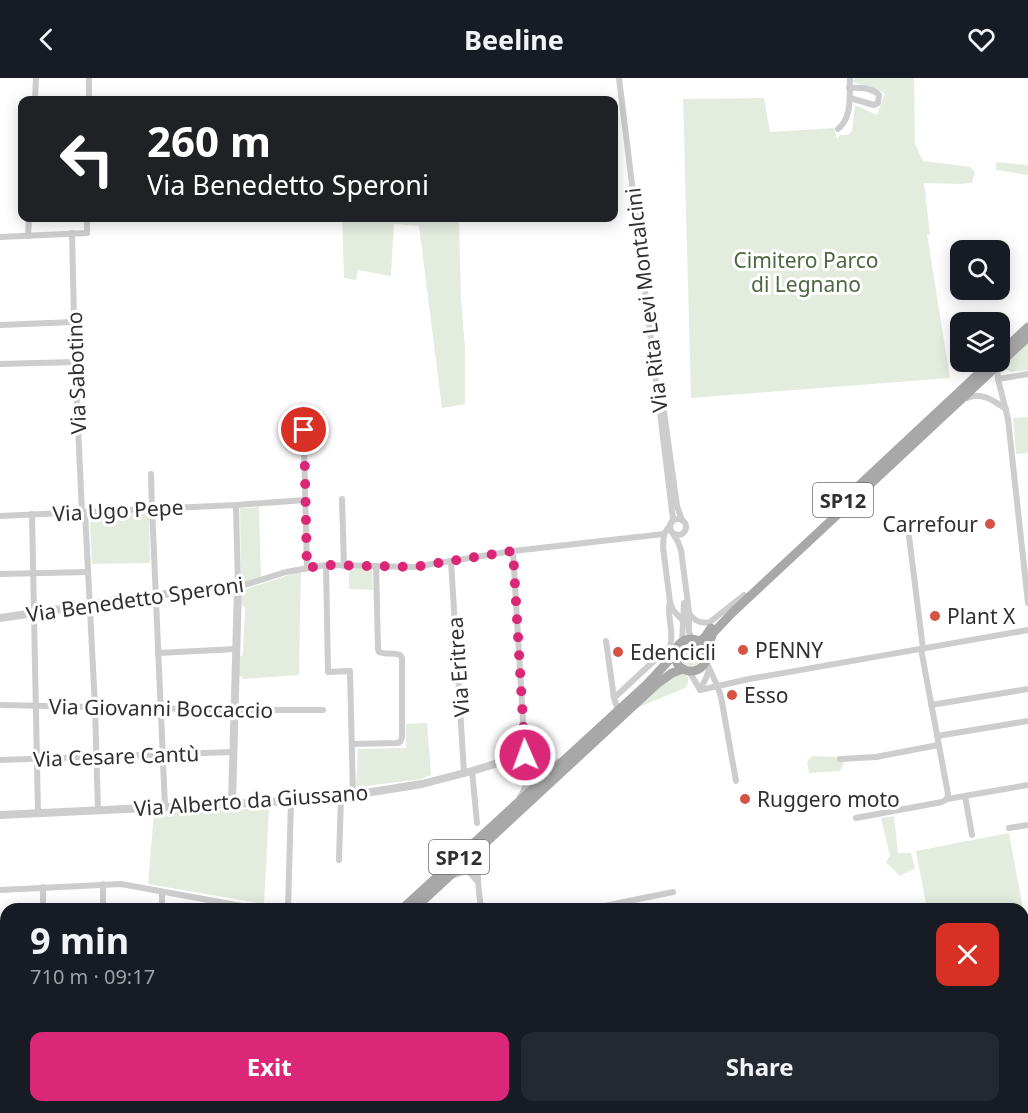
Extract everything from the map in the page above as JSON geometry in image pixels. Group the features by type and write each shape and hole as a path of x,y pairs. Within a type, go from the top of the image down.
{"main road":[{"path":"1010,344 1028,327"},
{"name":"SP12","path":"1010,351 1028,337"},
{"name":"SP12","path":"691,641 705,637 744,594 985,372"},
{"name":"SP12","path":"707,660 713,633 733,612 986,372"},
{"path":"691,641 702,644 707,660 699,669 686,670 677,662 676,649 691,641"},
{"name":"SP12","path":"409,903 646,685 675,654"},
{"name":"SP12","path":"420,903 658,683 672,673 686,670"}],"street":[{"path":"35,96 36,78"},
{"path":"89,78 89,96"},
{"name":"Via Rita Levi Montalcini","path":"621,78 676,506 682,520"},
{"name":"Via Rita Levi Montalcini","path":"621,78 673,519 671,526 681,550 691,641"},
{"path":"838,129 846,120 849,111 850,78"},
{"path":"849,88 861,88 879,95 878,103 874,105 850,98"},
{"path":"28,236 29,222"},
{"path":"0,237 87,233 87,222"},
{"name":"Via Sabotino","path":"72,233 75,362 95,706 98,811"},
{"path":"0,325 74,322"},
{"path":"0,364 75,362"},
{"path":"996,372 1006,409 1028,603"},
{"path":"998,379 1028,374"},
{"path":"894,461 966,398 980,395 1006,409"},
{"path":"303,407 307,568"},
{"path":"152,474 165,807"},
{"path":"342,499 344,566"},
{"name":"Via Ugo Pepe","path":"0,516 305,500"},
{"path":"232,803 238,587 236,505"},
{"path":"32,514 38,814"},
{"path":"671,526 679,535 685,531 686,526 682,520 675,519 664,534 663,547 670,602 673,610 682,620"},
{"path":"908,528 922,649 948,794 946,799"},
{"name":"Via Rita Levi Montalcini","path":"681,550 685,531"},
{"name":"Via Benedetto Speroni","path":"0,618 156,595 238,587 254,584 286,572 326,565 414,567 513,551 664,534"},
{"path":"513,551 522,761 527,779 524,792 515,805"},
{"name":"Via Eritrea","path":"451,561 468,772 477,823"},
{"path":"326,565 328,672 350,672 353,795"},
{"path":"352,744 396,743 402,738 402,658 400,654 381,653 378,649 376,566"},
{"path":"0,574 88,572"},
{"name":"Via Rita Levi Montalcini","path":"685,587 682,620 691,641"},
{"path":"689,612 699,622 710,622 744,594"},
{"path":"614,698 670,646 672,641 668,606 670,602"},
{"path":"670,628 673,619 682,620"},
{"path":"700,690 1028,630"},
{"path":"606,641 614,698 618,710"},
{"path":"158,653 236,650"},
{"path":"707,660 721,697 736,781"},
{"path":"700,690 705,680 707,660"},
{"path":"686,670 700,690"},
{"path":"931,705 1028,689"},
{"name":"Via Giovanni Boccaccio","path":"0,705 322,710"},
{"path":"936,736 1028,721"},
{"path":"840,759 876,757 938,745"},
{"name":"Via Cesare Cantù","path":"0,760 233,752"},
{"name":"Via Alberto da Giussano","path":"0,815 291,801 353,795 422,784 499,763 522,761 542,767 553,766 564,759"},
{"path":"856,818 1028,785"},
{"path":"339,860 341,796"},
{"path":"965,796 972,835"},
{"path":"288,903 291,801"},
{"path":"1008,828 1028,825"},
{"path":"481,903 479,858 501,829"},
{"path":"446,879 466,871 479,882"},
{"path":"103,884 103,903"},
{"path":"0,890 121,884 218,903"},
{"path":"43,887 43,903"},
{"path":"162,892 162,903"},
{"path":"619,903 673,892"}],"green space":[{"name":"Cimitero Parco di Legnano","path":"854,78 914,78 915,144 923,161 971,167 975,173 972,183 924,183 930,235 927,234 950,378 691,398 683,99 764,98 770,132 834,128 837,139 840,135 848,135 852,131 855,105 877,115 885,93 853,82"},
{"path":"996,162 1028,165 1028,175 996,170"},
{"path":"342,222 459,222 465,348 465,404 442,408 419,226 394,224 391,276 358,270 356,280 344,278"},
{"path":"1028,343 1028,370 1010,371 1010,360"},
{"path":"1028,417 1028,453 1016,454 1013,418"},
{"path":"259,507 261,578 241,583 240,508"},
{"path":"146,512 149,515 150,563 92,564 90,523 95,519 96,514"},
{"path":"349,569 372,569 373,590 349,589"},
{"path":"301,571 299,675 243,679 239,676 240,656 243,655 245,607 241,605 243,592"},
{"path":"691,644 701,651 702,655 695,665 691,666 681,659 680,655 687,645"},
{"path":"682,674 688,678 685,688 632,710 669,678"},
{"path":"427,723 431,775 421,779 358,787 356,785 358,749 406,748 406,724"},
{"path":"812,756 839,757 844,763 840,771 809,773 807,762"},
{"path":"269,808 264,903 148,884 154,813"},
{"path":"894,816 898,853 911,853 915,868 900,876 886,862 890,856 881,818"},
{"path":"1009,833 1022,903 926,903 916,851"}],"place":[{"name":"Carrefour","path":"990,524"},
{"name":"Plant X","path":"935,616"},
{"name":"PENNY","path":"743,650"},
{"name":"Edencicli","path":"618,652"},
{"name":"Esso","path":"732,695"},
{"name":"Ruggero moto","path":"745,799"}],"route":[{"path":"304,430 307,568 326,565 414,567 513,551 525,755"}]}
